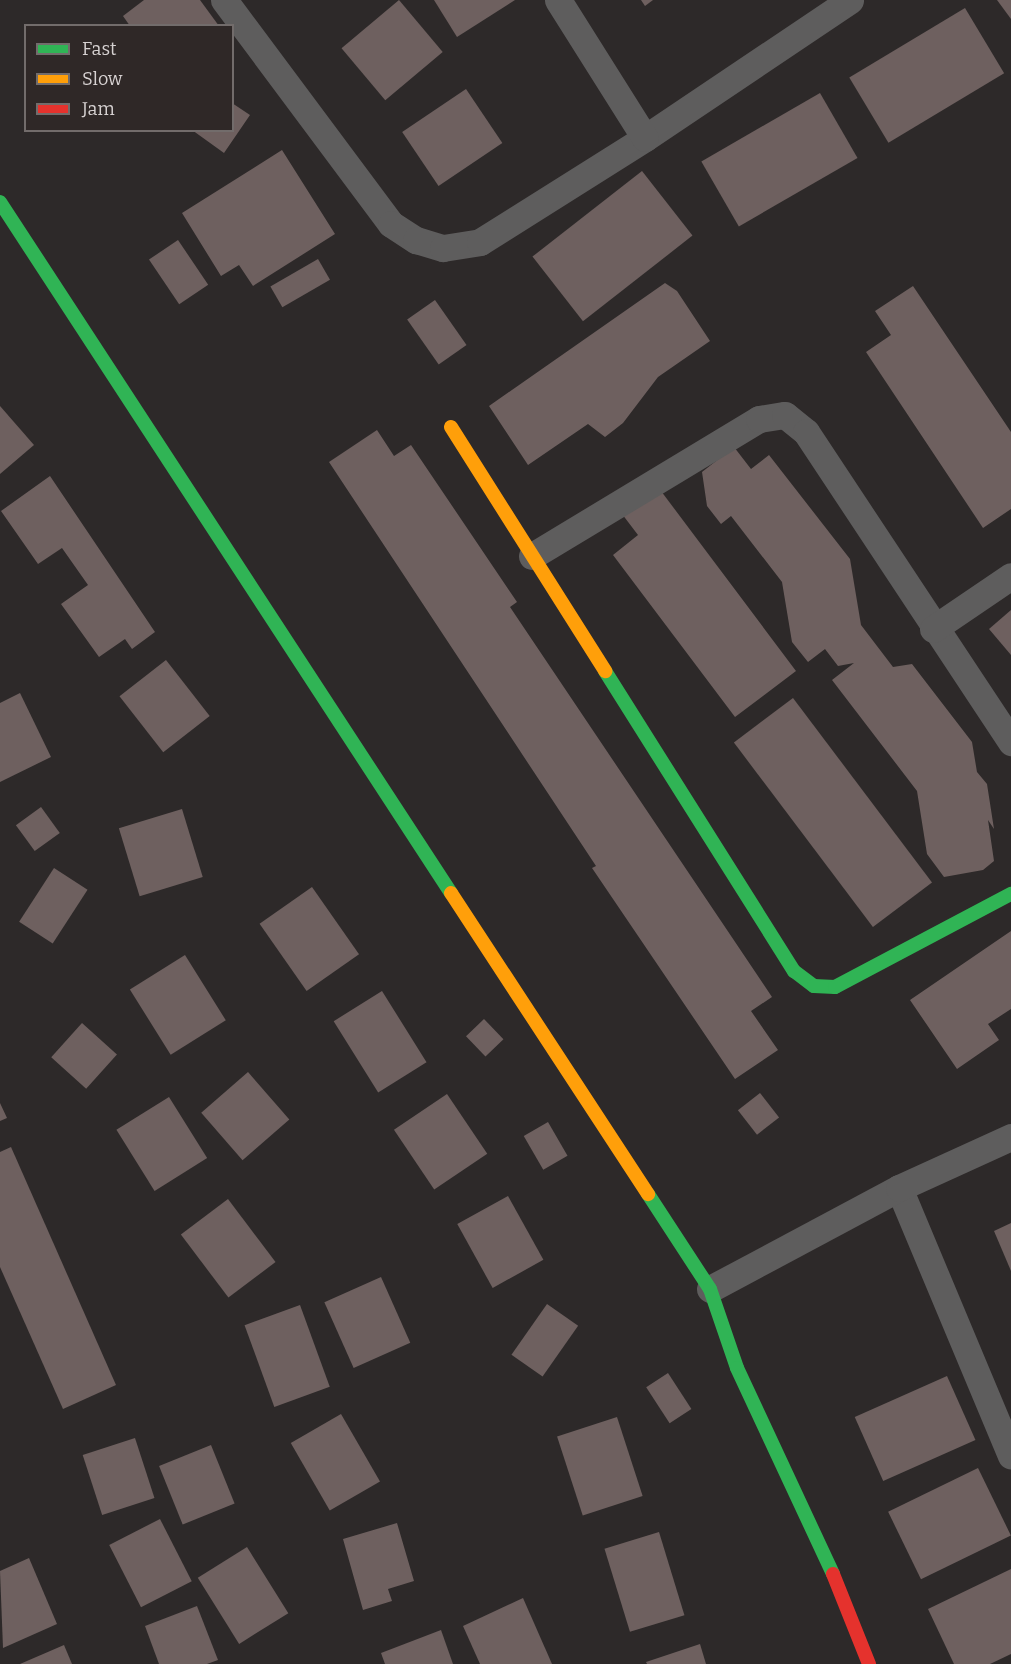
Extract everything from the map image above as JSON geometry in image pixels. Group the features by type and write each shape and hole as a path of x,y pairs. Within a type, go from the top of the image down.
{"street":[{"path":"224,0 391,224 416,240 443,248 480,242 645,138 850,0"},
{"path":"558,0 645,138"},
{"path":"0,202 710,1289 736,1368 833,1574 869,1664"},
{"path":"532,556 759,419 785,415 806,432 933,629 1011,742"},
{"path":"451,427 794,971 814,986 835,987 1011,894"},
{"path":"933,629 1011,576"},
{"path":"710,1289 899,1188 1011,1137"},
{"path":"899,1188 1011,1456"}],"building":[{"path":"144,0 200,0 218,24 129,24 123,16"},
{"path":"399,0 443,52 385,100 342,48"},
{"path":"434,0 515,0 457,37"},
{"path":"641,0 653,0 645,6"},
{"path":"997,0 1011,0 1011,19"},
{"path":"965,8 1004,73 888,143 849,78"},
{"path":"466,89 502,143 439,186 402,132"},
{"path":"820,93 858,158 739,226 701,162"},
{"path":"234,104 250,115 224,153 195,132 234,132"},
{"path":"282,150 335,234 253,286 239,265 221,276 182,213"},
{"path":"642,171 692,236 583,321 532,257"},
{"path":"178,240 208,285 179,304 149,260"},
{"path":"318,259 330,280 282,307 270,286"},
{"path":"665,283 677,291 710,341 658,377 623,423 605,437 588,424 528,465 489,406"},
{"path":"913,286 1011,432 1011,509 983,528 866,352 891,335 875,311"},
{"path":"435,300 467,345 439,365 407,320"},
{"path":"0,406 34,445 0,474"},
{"path":"377,430 394,456 411,445 517,602 510,607 772,997 751,1011 778,1050 735,1079 592,868 596,866 329,462"},
{"path":"734,447 751,469 769,455 850,559 861,625 893,667 912,664 972,742 977,772 987,784 994,829 988,820 994,861 983,870 944,877 927,854 917,791 832,680 854,663 838,666 825,649 808,662 792,642 782,582 731,516 721,524 707,506 702,472"},
{"path":"50,476 155,632 132,649 125,639 99,657 61,604 88,585 62,548 38,564 1,511"},
{"path":"658,487 796,671 735,717 613,555 638,535 622,514"},
{"path":"1011,610 1011,655 989,629"},
{"path":"166,660 210,716 163,752 120,696"},
{"path":"20,693 51,757 0,782 0,703"},
{"path":"793,698 932,882 873,927 734,743"},
{"path":"41,807 60,833 35,851 16,825"},
{"path":"182,809 203,877 140,896 119,828"},
{"path":"54,868 88,890 53,943 19,922"},
{"path":"312,887 359,954 307,991 260,924"},
{"path":"1011,931 1011,1009 988,1024 999,1040 957,1069 910,1000"},
{"path":"185,955 226,1020 171,1055 130,989"},
{"path":"382,991 427,1062 378,1092 334,1021"},
{"path":"484,1019 503,1039 485,1057 466,1036"},
{"path":"82,1023 117,1054 86,1089 51,1057"},
{"path":"248,1072 289,1120 243,1160 201,1113"},
{"path":"760,1093 779,1117 757,1135 738,1110"},
{"path":"447,1094 487,1154 434,1189 394,1130"},
{"path":"169,1097 207,1158 155,1191 116,1130"},
{"path":"0,1103 7,1118 0,1121"},
{"path":"548,1122 568,1156 543,1170 524,1136"},
{"path":"11,1147 116,1385 63,1409 0,1267 0,1152"},
{"path":"508,1196 543,1260 493,1288 457,1224"},
{"path":"228,1199 276,1262 228,1298 181,1235"},
{"path":"1011,1223 1011,1271 994,1231"},
{"path":"381,1277 410,1343 354,1368 324,1302"},
{"path":"547,1304 578,1326 543,1377 511,1355"},
{"path":"300,1305 330,1387 274,1407 245,1325"},
{"path":"668,1373 691,1409 670,1423 646,1387"},
{"path":"947,1376 975,1440 883,1481 855,1417"},
{"path":"341,1414 380,1482 330,1511 291,1443"},
{"path":"617,1417 643,1496 583,1515 557,1436"},
{"path":"135,1438 154,1498 102,1515 83,1455"},
{"path":"211,1445 235,1503 183,1524 159,1466"},
{"path":"978,1468 1011,1535 921,1579 888,1512"},
{"path":"160,1519 192,1581 141,1607 109,1545"},
{"path":"397,1523 414,1581 388,1589 392,1601 363,1610 343,1539"},
{"path":"659,1532 684,1615 630,1632 604,1549"},
{"path":"247,1547 288,1613 239,1644 198,1578"},
{"path":"29,1558 57,1624 3,1648 0,1571"},
{"path":"1011,1569 1011,1654 990,1664 954,1664 928,1609"},
{"path":"523,1598 552,1664 480,1664 463,1626"},
{"path":"197,1606 218,1660 207,1664 159,1664 145,1626"},
{"path":"441,1630 453,1664 385,1664 381,1653"},
{"path":"700,1644 706,1664 647,1664 646,1662"},
{"path":"64,1645 72,1664 20,1664"}],"traffic: fast":[{"path":"0,202 451,893"},
{"path":"605,671 794,971 814,986 835,987 1011,894"},
{"path":"648,1194 710,1289 737,1368 833,1574"}],"traffic: slow":[{"path":"451,427 605,671"},
{"path":"451,893 648,1194"}],"traffic: jam":[{"path":"833,1574 869,1664"}]}
